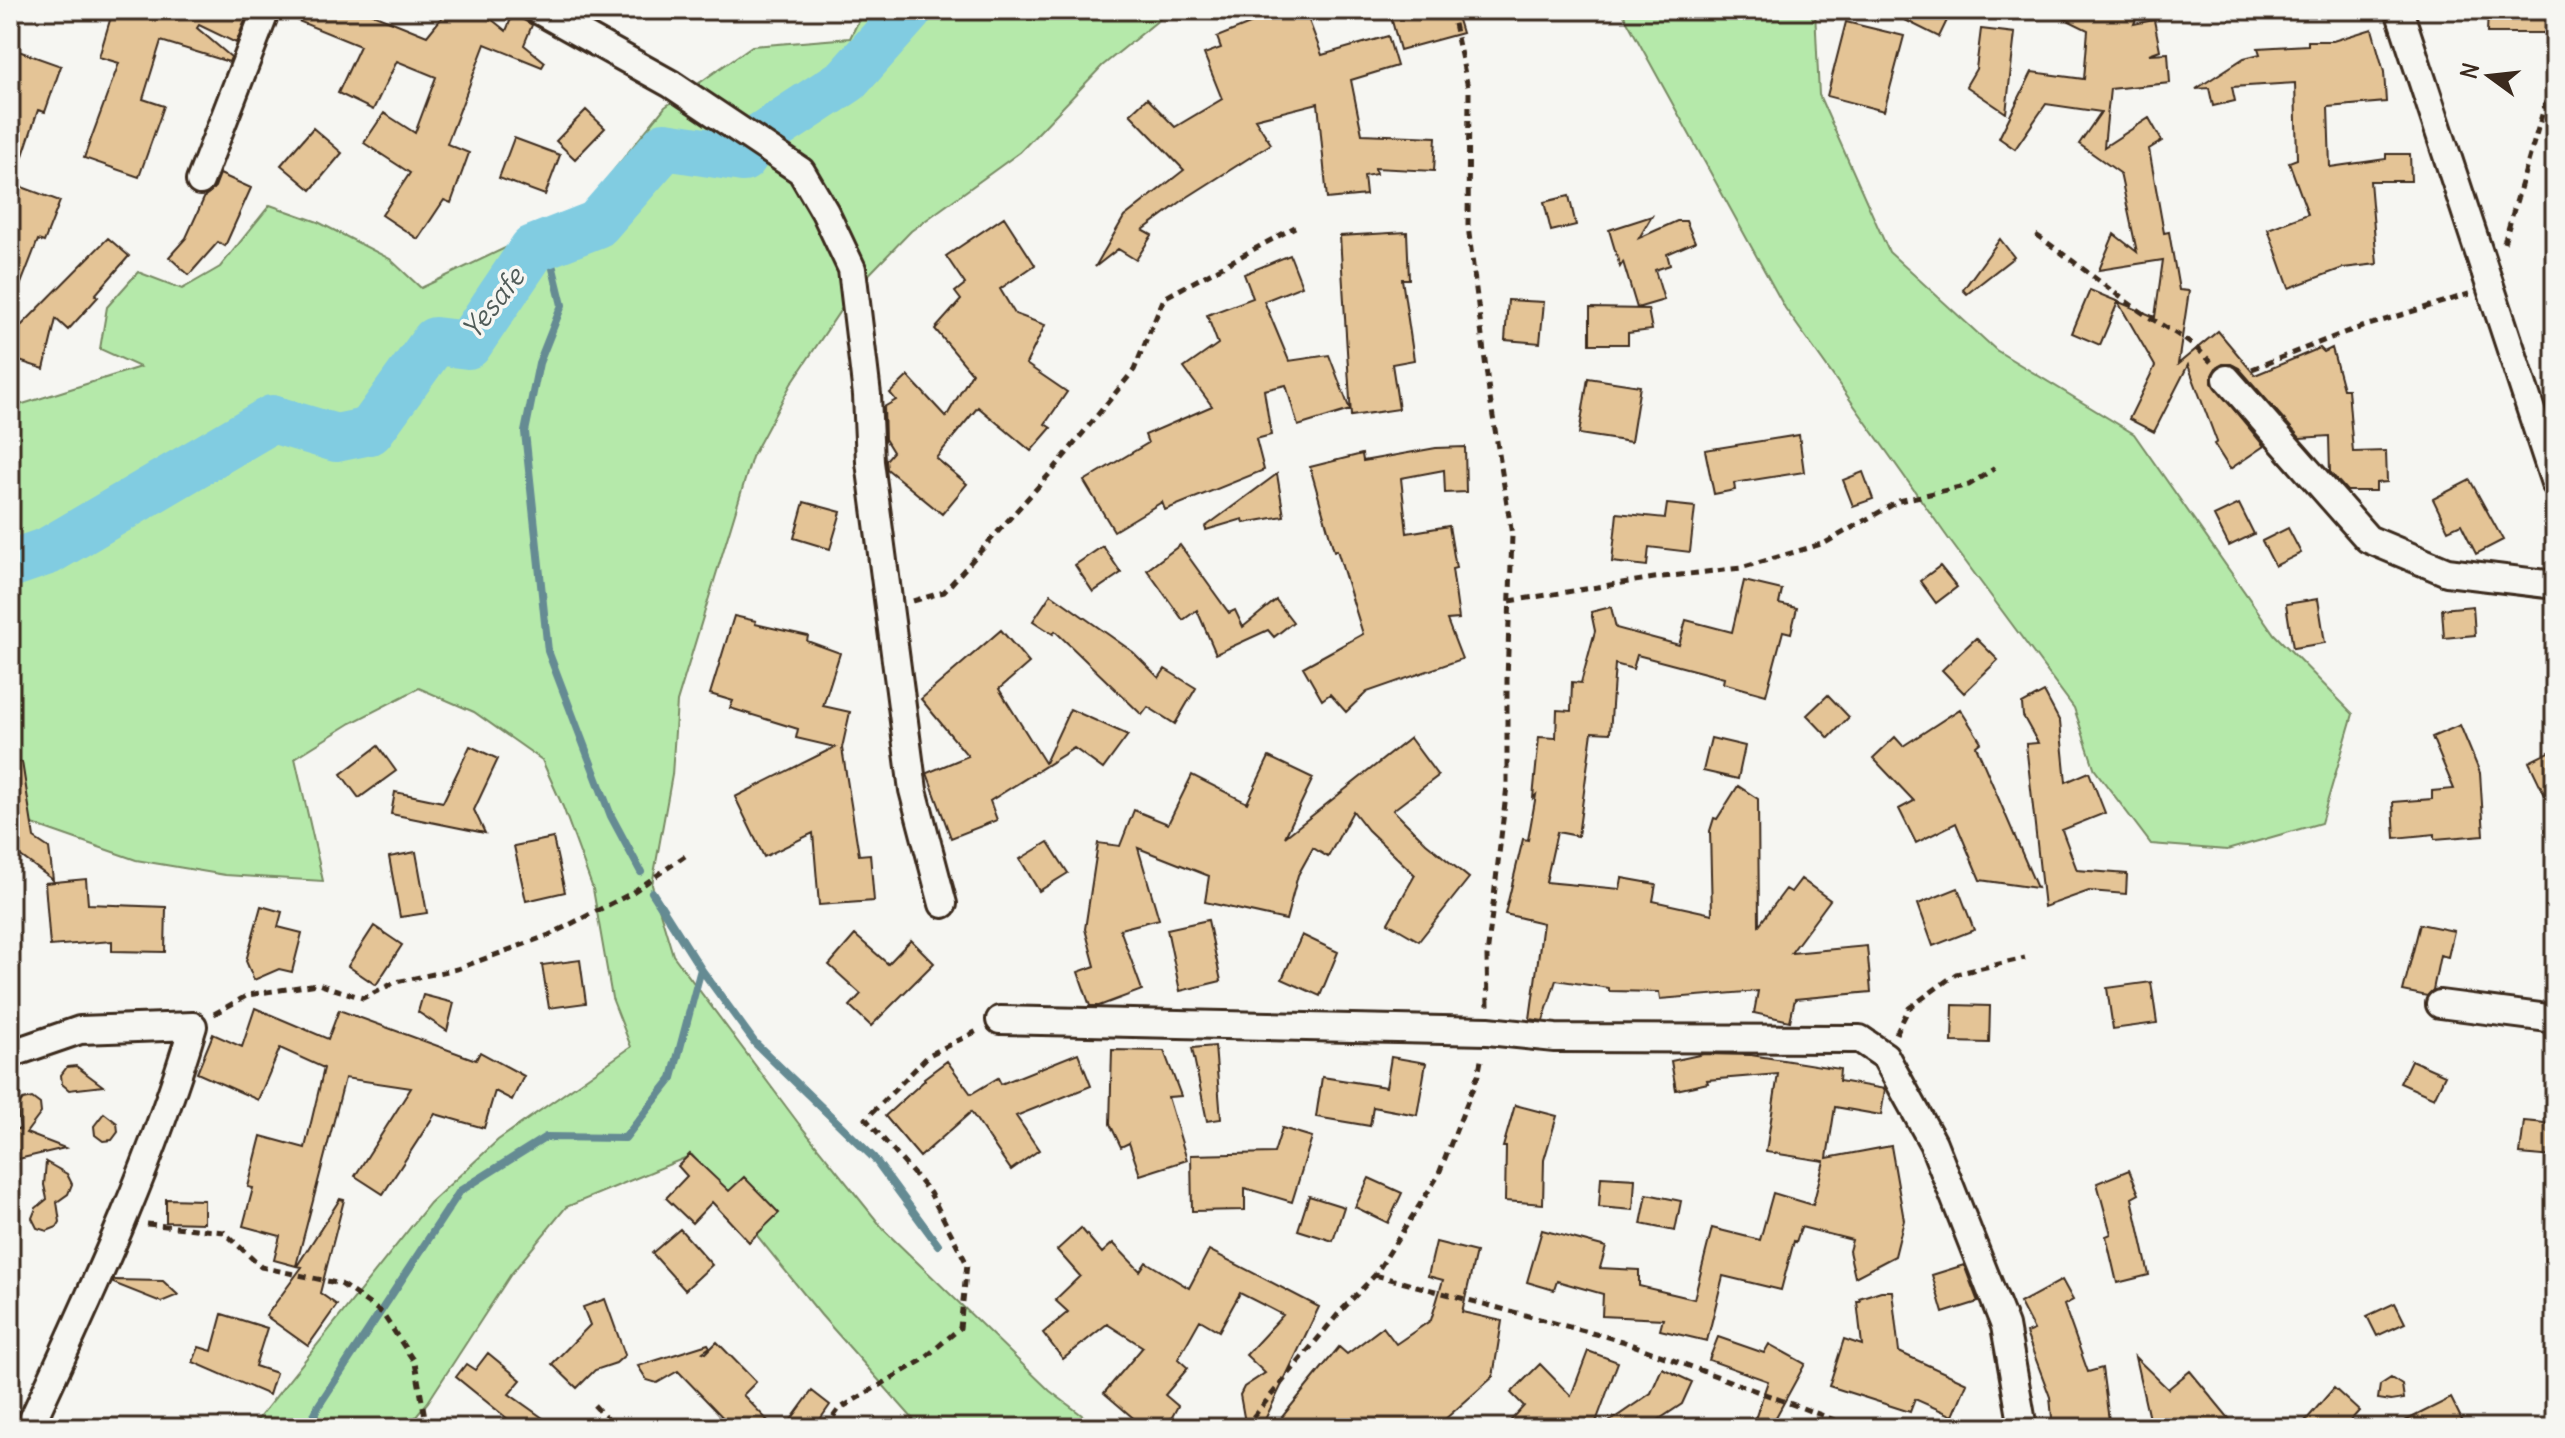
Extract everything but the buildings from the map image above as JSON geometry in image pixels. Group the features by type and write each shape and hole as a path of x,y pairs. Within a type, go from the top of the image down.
{"street":[{"path":"200,181 266,10"},
{"path":"538,10 671,84 801,171 852,269 867,395 870,462 913,790 943,904"},
{"path":"2399,10 2555,483"},
{"path":"2227,379 2368,539 2447,572 2555,585"},
{"path":"2440,1004 2555,1019"},
{"path":"1000,1020 1488,1031 1555,1038 1860,1039 1885,1056 1933,1143 2005,1326 2023,1428"},
{"path":"10,1054 80,1030 193,1026 171,1100 122,1222 29,1428"}],"path":[{"path":"1244,1428 1339,1313 1375,1275 1438,1176 1478,1075 1488,1031 1487,956 1507,786 1512,535 1489,392 1468,226 1469,92 1451,10"},
{"path":"2504,244 2547,98"},
{"path":"890,609 944,592 1053,470 1134,370 1164,298 1295,227"},
{"path":"2036,235 2145,315 2192,342 2227,379 2346,332 2491,288"},
{"path":"1510,601 1654,578 1741,568 1825,543 1899,501 1969,485 1995,468"},
{"path":"193,1026 248,995 318,984 363,998 396,982 457,969 549,935 630,894 685,856"},
{"path":"10,890 10,897"},
{"path":"1885,1056 1909,1008 1956,974 2025,958"},
{"path":"825,1428 839,1409 921,1361 960,1328 967,1264 930,1193 866,1119 929,1055 1000,1020"},
{"path":"122,1222 224,1232 261,1267 341,1284 382,1313 415,1363 427,1428"},
{"path":"1375,1275 1622,1341 1856,1428"},
{"path":"594,1405 615,1428"}],"green space":[{"path":"864,10 1171,10 1102,66 1020,152 911,231 854,290 791,384 752,457 677,702 672,775 652,885 673,955 799,1124 885,1231 1050,1391 1099,1428 921,1428 821,1315 692,1155 566,1207 511,1274 428,1402 407,1428 251,1428 430,1203 498,1140 631,1047 612,998 593,889 542,760 474,712 419,688 351,723 295,758 323,881 225,875 136,860 10,816 10,408 140,367 100,349 107,307 138,272 182,289 220,267 270,205 318,222 390,259 421,288 579,213 665,107 752,46 850,38"},
{"path":"1621,10 1815,10 1819,95 1889,252 1996,350 2134,434 2274,634 2353,714 2321,823 2227,850 2151,844 2095,770 2074,708 1948,538 1785,308"}],"waterway":[{"name":"Yesafe","path":"10,564 48,551 272,419 336,438 370,431 435,341 468,345 533,249 597,224 665,146 743,158 754,141 847,80 909,10"},
{"path":"547,244 562,305 539,363 525,432 548,651 611,816 641,872"},
{"path":"652,892 701,969 755,1043 874,1158 938,1245"},
{"path":"308,1428 319,1405 460,1191 546,1137 625,1138 672,1078 701,969"}]}
